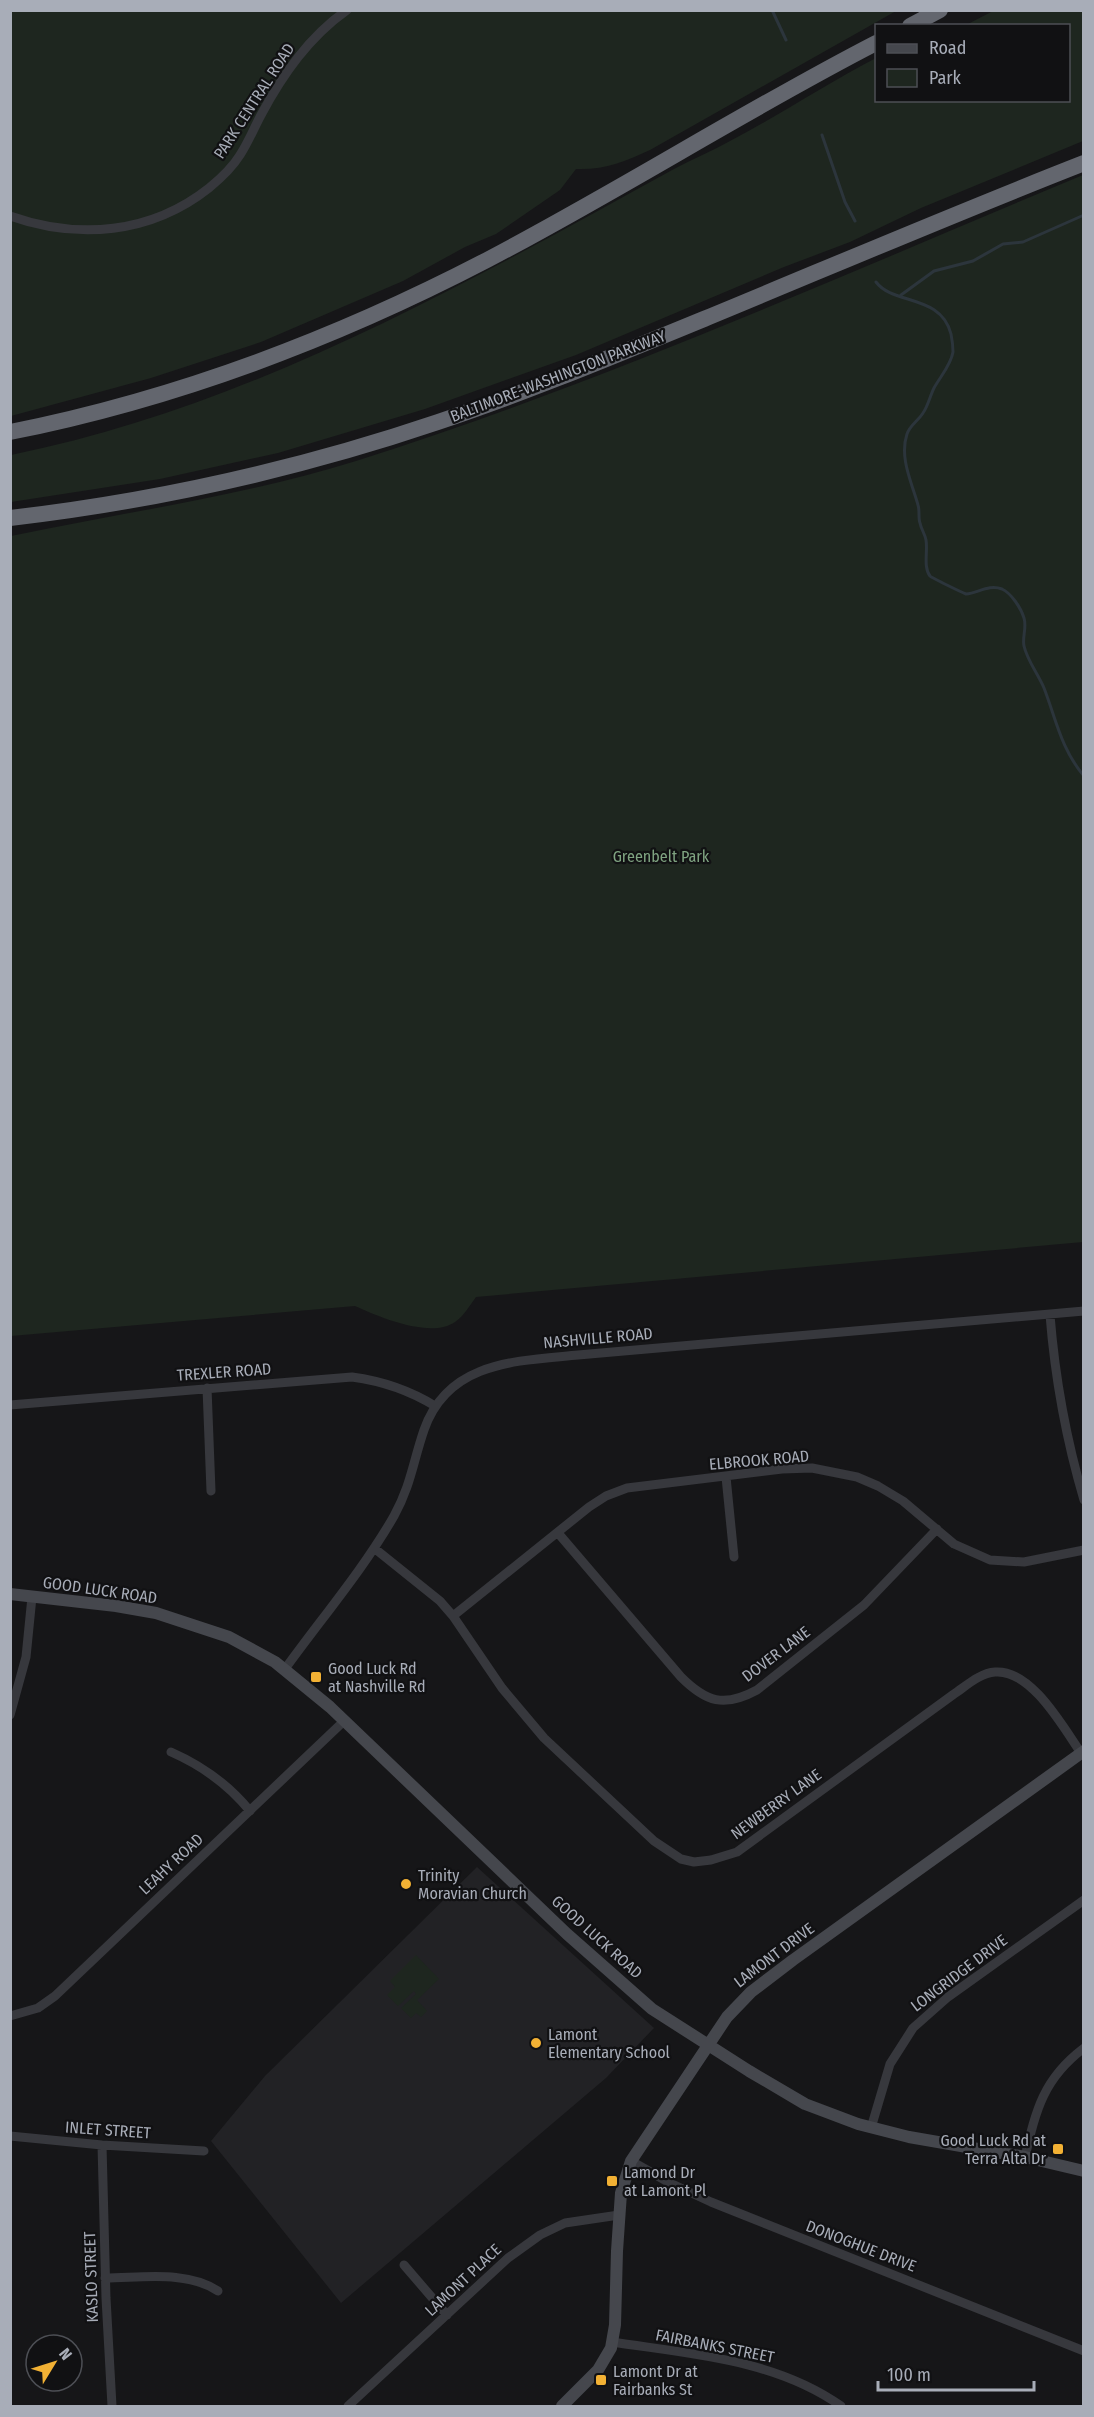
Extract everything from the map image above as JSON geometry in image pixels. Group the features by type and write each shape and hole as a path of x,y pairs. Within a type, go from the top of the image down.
{"highway":[{"path":"914,24 940,10"},
{"path":"10,432 111,408 188,385 267,358 350,325 488,259 875,43"},
{"name":"BALTIMORE-WASHINGTON PARKWAY","path":"10,518 139,499 216,484 306,462 438,422 582,369 1083,163"}],"main road":[{"name":"GOOD LUCK ROAD","path":"10,1594 116,1606 183,1621 246,1645 285,1669 344,1721 604,1967 652,2009 805,2104 871,2128 939,2143 1026,2157 1083,2171"},
{"name":"LAMONT DRIVE","path":"562,2406 608,2356 612,2342 615,2325 621,2193 630,2161 707,2045 739,2003 1082,1752"}],"street":[{"name":"PARK CENTRAL ROAD","path":"10,216 30,223 68,230 100,231 124,228 176,211 219,180 240,157 295,59 332,21 347,10"},
{"name":"NASHVILLE ROAD","path":"285,1669 374,1548 409,1486 424,1430 435,1406 472,1375 484,1368 501,1363 601,1353 1083,1311"},
{"path":"1050,1315 1054,1362 1067,1441 1083,1500"},
{"name":"TREXLER ROAD","path":"10,1405 352,1377 388,1384 412,1393 435,1406"},
{"path":"207,1388 211,1491"},
{"name":"ELBROOK ROAD","path":"453,1616 589,1507 606,1496 627,1488 782,1469 812,1468 857,1477 903,1502 954,1544 990,1560 1024,1562 1083,1550"},
{"path":"726,1477 734,1557"},
{"name":"DOVER LANE","path":"558,1533 681,1677 704,1696 723,1701 738,1699 757,1690 864,1605 937,1529"},
{"name":"NEWBERRY LANE","path":"374,1548 420,1584 453,1616 501,1688 544,1738 654,1841 681,1859 694,1862 726,1857 752,1843 954,1694 982,1676 994,1672 1006,1673 1029,1685 1082,1752"},
{"path":"10,1714 26,1657 32,1597"},
{"name":"LEAHY ROAD","path":"10,2016 38,2007 55,1996 344,1721"},
{"path":"171,1752 200,1766 216,1777 250,1811"},
{"name":"LONGRIDGE DRIVE","path":"871,2128 890,2064 913,2028 948,1997 1083,1900"},
{"path":"1026,2157 1042,2094 1055,2074 1083,2048"},
{"name":"INLET STREET","path":"10,2136 102,2145 204,2151"},
{"name":"KASLO STREET","path":"102,2145 105,2278 112,2406"},
{"name":"DONOGHUE DRIVE","path":"630,2161 670,2183 754,2220 1083,2351"},
{"name":"LAMONT PLACE","path":"348,2406 508,2258 540,2235 565,2223 619,2215"},
{"path":"404,2265 447,2315"},
{"path":"105,2278 175,2277 208,2284 218,2291"},
{"name":"FAIRBANKS STREET","path":"612,2342 707,2357 768,2370 816,2389 841,2406"}],"shaded area":[{"path":"477,1867 654,2028 606,2078 341,2303 211,2141 265,2076"}],"green space":[{"path":"995,10 1083,11 1083,141 921,208 850,242 784,267 576,355 425,409 278,453 160,479 11,502 11,455 99,434 185,406 270,374 353,338 515,256 674,169 723,145 875,59 875,102 1070,102 1070,24 968,24"},
{"path":"10,11 896,11 650,150 614,164 576,169 560,190 496,234 465,247 403,281 261,342 151,378 11,416"},
{"name":"Greenbelt Park","path":"1083,175 1083,1242 476,1297 464,1314 445,1327 405,1325 355,1306 11,1336 11,536 271,484 356,461 449,430 723,326"},
{"path":"416,1955 439,1979 417,2000 427,2011 421,2017 416,2013 411,2018 401,2008 416,1994 414,1991 398,2006 387,1995 395,1987 390,1981"}],"waterway":[{"path":"772,10 786,40"},
{"path":"822,135 845,202 855,221"},
{"path":"901,295 934,271 973,261 1003,244 1023,242 1084,215"},
{"path":"876,282 893,294 937,312 946,321 951,336 953,352 950,362 934,388 925,410 908,431 904,452 926,540 928,572 930,576 966,594 997,588 1005,591 1015,601 1025,622 1025,651 1044,688 1064,744 1084,776"}],"place":[{"name":"Good Luck Rd at Nashville Rd","path":"316,1677"},
{"name":"Trinity Moravian Church","path":"406,1884"},
{"name":"Lamont Elementary School","path":"536,2043"},
{"name":"Good Luck Rd at Terra Alta Dr","path":"1058,2149"},
{"name":"Lamond Dr at Lamont Pl","path":"612,2181"},
{"name":"Lamont Dr at Fairbanks St","path":"601,2380"}]}
